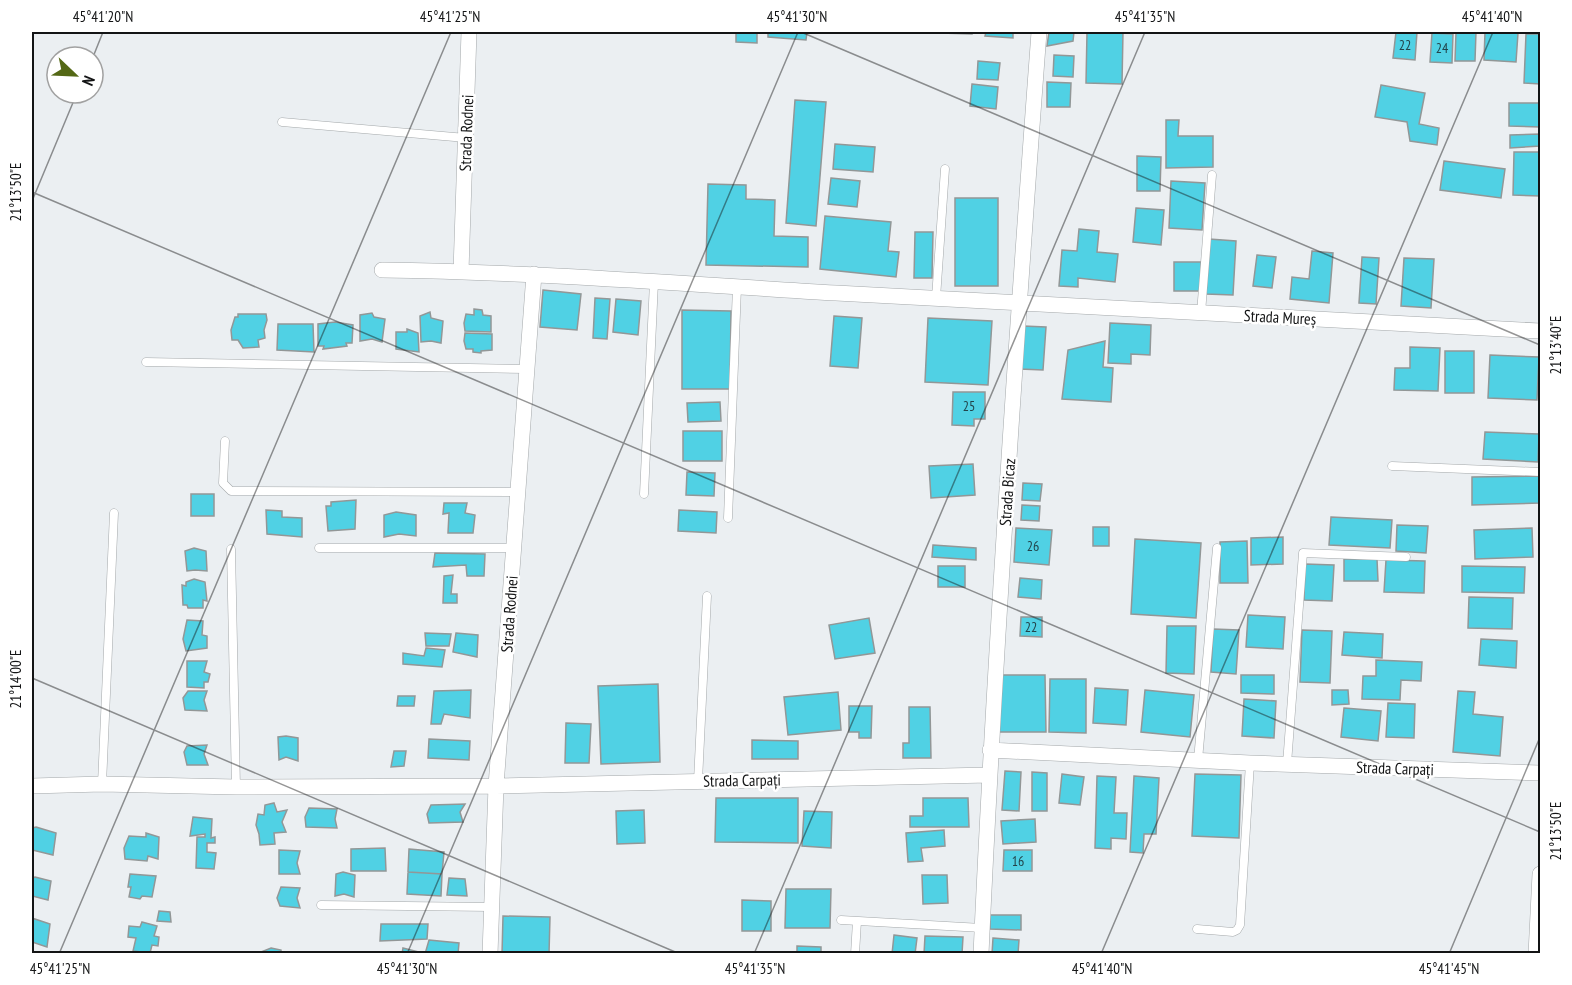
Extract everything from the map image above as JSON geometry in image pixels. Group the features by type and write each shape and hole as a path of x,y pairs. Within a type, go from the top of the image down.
{"street":[{"name":"Strada Rodnei","path":"461,271 470,32"},
{"name":"Strada Bicaz","path":"981,954 990,750 1039,32"},
{"name":"Strada Mureș","path":"382,270 534,274 1540,331"},
{"name":"Strada Rodnei","path":"490,954 496,786 534,274"},
{"name":"Strada Carpați","path":"990,750 1250,763 1540,773"},
{"name":"Strada Carpați","path":"32,786 102,784 236,787 496,786 989,775"},
{"path":"1536,954 1540,874"}],"lane":[{"path":"282,122 466,138"},
{"path":"936,298 945,170"},
{"path":"1201,313 1212,175"},
{"path":"644,494 654,282"},
{"path":"728,518 737,287"},
{"path":"146,362 526,369"},
{"path":"225,441 223,483 231,491 518,492"},
{"path":"1392,466 1540,472"},
{"path":"102,784 114,513"},
{"path":"319,548 514,548"},
{"path":"1198,760 1217,548"},
{"path":"231,549 236,787"},
{"path":"1287,764 1303,553 1406,557"},
{"path":"698,781 706,596"},
{"path":"1197,930 1233,932 1240,925 1250,763"},
{"path":"321,905 491,907"},
{"path":"841,920 982,928"},
{"path":"855,954 857,921"}],"building":[{"path":"736,32 757,32 757,43 736,42"},
{"path":"768,32 807,32 806,40 768,37"},
{"path":"972,32 972,34 940,33"},
{"path":"986,32 1013,32 1013,38 985,36"},
{"path":"1049,32 1074,32 1073,41 1047,46"},
{"path":"1087,32 1123,32 1122,84 1086,83"},
{"path":"1396,32 1417,32 1415,60 1393,58"},
{"path":"1456,32 1476,32 1475,61 1455,61"},
{"path":"1485,32 1518,33 1516,62 1484,60"},
{"path":"1432,33 1453,34 1452,63 1430,62"},
{"path":"1526,34 1540,34 1540,84 1524,83"},
{"path":"1054,55 1074,56 1073,77 1053,76"},
{"path":"978,61 1000,63 998,80 977,79"},
{"path":"1047,82 1071,83 1070,107 1047,107"},
{"path":"972,84 998,87 996,109 970,106"},
{"path":"1381,85 1425,93 1419,124 1439,128 1437,145 1410,141 1407,122 1375,117"},
{"path":"795,100 826,102 816,226 786,223"},
{"path":"1509,103 1540,103 1540,127 1509,126"},
{"path":"1166,120 1179,120 1178,136 1213,136 1213,167 1166,168"},
{"path":"1540,134 1540,146 1510,148 1510,135"},
{"path":"835,144 875,147 873,172 833,169"},
{"path":"1514,152 1540,152 1540,196 1513,195"},
{"path":"1137,156 1161,157 1160,191 1137,191"},
{"path":"1444,161 1505,169 1501,198 1440,190"},
{"path":"831,178 860,181 857,207 828,204"},
{"path":"1171,181 1205,183 1202,230 1169,228"},
{"path":"708,184 746,185 746,199 775,200 774,236 808,237 808,267 706,265"},
{"path":"955,198 998,198 998,286 955,286"},
{"path":"1136,208 1164,210 1161,245 1133,242"},
{"path":"825,216 891,222 888,251 899,252 896,277 820,269"},
{"path":"1079,229 1099,231 1097,252 1118,254 1115,282 1078,278 1078,287 1059,286 1062,250 1077,251"},
{"path":"915,232 933,232 932,278 914,278"},
{"path":"1209,239 1236,241 1233,295 1206,294"},
{"path":"1312,251 1333,253 1329,303 1290,299 1292,277 1309,279"},
{"path":"1257,255 1276,257 1272,288 1253,286"},
{"path":"1362,257 1379,258 1376,304 1359,303"},
{"path":"1404,258 1434,259 1431,308 1401,306"},
{"path":"1174,262 1201,262 1201,291 1174,291"},
{"path":"543,290 581,294 577,330 540,327"},
{"path":"595,298 610,299 607,339 593,338"},
{"path":"616,299 641,301 638,335 613,332"},
{"path":"474,309 482,310 483,315 491,316 491,332 465,331 466,314 474,315"},
{"path":"682,310 731,311 730,389 682,389"},
{"path":"430,312 431,318 443,321 441,343 421,342 420,316"},
{"path":"372,313 374,317 385,319 382,342 372,339 360,341 360,315"},
{"path":"238,314 266,314 265,338 258,340 259,347 243,348 238,340 232,340 231,330"},
{"path":"834,316 862,318 858,368 830,366"},
{"path":"928,318 992,321 988,385 925,382"},
{"path":"335,322 353,325 352,343 346,343 347,346 323,349 324,346 318,346 318,324"},
{"path":"1110,323 1151,325 1150,355 1131,354 1131,364 1108,363"},
{"path":"278,324 313,324 314,352 277,350"},
{"path":"1023,326 1046,327 1043,370 1020,369"},
{"path":"407,329 418,333 419,352 396,349 396,332 407,332"},
{"path":"465,333 492,334 492,350 481,351 481,353 473,352 473,349 466,349"},
{"path":"1105,341 1103,367 1113,368 1111,402 1062,399 1068,350"},
{"path":"1410,347 1440,348 1438,391 1394,390 1395,368 1410,368"},
{"path":"1445,351 1474,351 1474,393 1445,393"},
{"path":"1490,355 1539,357 1537,400 1488,398"},
{"path":"953,392 985,392 985,419 974,419 974,426 952,425"},
{"path":"720,402 721,421 688,422 687,403"},
{"path":"683,431 722,431 722,461 683,461"},
{"path":"1485,432 1539,434 1538,462 1483,459"},
{"path":"973,464 975,495 931,498 929,466"},
{"path":"687,472 715,473 714,496 686,495"},
{"path":"1539,476 1539,503 1472,505 1472,477"},
{"path":"1023,483 1042,484 1040,501 1022,500"},
{"path":"191,494 214,494 214,516 191,516"},
{"path":"356,500 355,529 328,531 326,506 331,506 331,502"},
{"path":"444,503 467,503 465,513 475,515 473,533 448,533 449,513 443,514"},
{"path":"1022,505 1040,506 1039,521 1021,520"},
{"path":"266,510 282,511 282,517 302,518 302,537 267,534"},
{"path":"679,510 717,512 716,533 678,531"},
{"path":"396,512 416,515 416,536 399,534 384,537 384,515"},
{"path":"1331,517 1392,520 1390,548 1329,545"},
{"path":"1397,525 1428,526 1426,553 1396,551"},
{"path":"1093,527 1109,527 1109,546 1093,546"},
{"path":"1016,528 1052,530 1049,565 1014,562"},
{"path":"1532,528 1533,557 1475,559 1474,530"},
{"path":"1283,537 1283,564 1251,565 1251,538"},
{"path":"1135,539 1201,543 1196,618 1131,614"},
{"path":"1247,541 1248,583 1220,583 1220,542"},
{"path":"933,545 976,548 976,560 932,557"},
{"path":"194,548 206,551 207,571 187,571 185,551"},
{"path":"435,553 485,554 484,576 467,576 466,565 433,567"},
{"path":"1344,559 1377,559 1378,581 1344,581"},
{"path":"1386,560 1425,561 1424,593 1384,592"},
{"path":"1305,564 1334,565 1332,601 1304,600"},
{"path":"938,566 965,566 965,587 938,587"},
{"path":"1462,566 1525,567 1524,593 1462,592"},
{"path":"453,575 451,594 457,594 457,603 443,603 444,576"},
{"path":"1020,578 1042,580 1041,599 1018,597"},
{"path":"194,579 205,582 207,601 203,600 203,608 188,608 187,605 183,605 182,585 186,586 186,582"},
{"path":"1469,597 1513,598 1512,629 1468,628"},
{"path":"1248,615 1285,617 1283,649 1246,647"},
{"path":"1021,617 1042,617 1042,637 1020,636"},
{"path":"869,618 875,653 835,659 829,625"},
{"path":"187,620 203,621 202,635 207,636 207,648 186,651 183,639"},
{"path":"1167,626 1196,626 1194,674 1166,673"},
{"path":"1213,629 1239,630 1236,674 1211,672"},
{"path":"1302,630 1332,631 1330,683 1300,682"},
{"path":"1344,632 1383,634 1382,658 1342,655"},
{"path":"425,633 451,634 449,646 426,646"},
{"path":"456,633 478,635 477,657 453,652"},
{"path":"1481,639 1517,641 1516,668 1479,665"},
{"path":"426,648 445,650 442,667 403,664 403,653 424,656"},
{"path":"1376,660 1422,662 1421,681 1401,680 1400,700 1362,699 1363,676 1376,676"},
{"path":"187,661 207,661 204,672 210,674 208,682 204,682 204,688 187,687"},
{"path":"1001,675 1045,675 1046,732 996,732"},
{"path":"1241,675 1274,675 1274,694 1241,693"},
{"path":"1050,679 1086,679 1086,733 1049,732"},
{"path":"658,684 660,762 601,764 598,686"},
{"path":"1095,688 1128,690 1126,725 1093,723"},
{"path":"471,690 470,718 444,714 441,724 431,724 434,691"},
{"path":"1145,690 1194,695 1190,737 1141,732"},
{"path":"1332,690 1348,690 1349,704 1332,705"},
{"path":"188,691 207,691 204,700 207,711 185,710 183,698"},
{"path":"1458,691 1475,692 1473,714 1503,717 1500,756 1453,752"},
{"path":"838,692 841,730 788,735 784,697"},
{"path":"398,696 415,696 414,706 397,706"},
{"path":"1244,699 1276,701 1274,738 1242,736"},
{"path":"1388,703 1415,704 1414,738 1386,737"},
{"path":"849,706 872,706 871,738 859,738 859,732 849,732"},
{"path":"909,707 930,707 931,758 903,758 903,743 909,743"},
{"path":"1344,708 1381,711 1378,741 1341,737"},
{"path":"566,723 591,724 589,763 565,763"},
{"path":"278,737 298,738 298,761 286,757 279,760"},
{"path":"429,739 470,741 469,760 428,758"},
{"path":"752,740 798,741 798,759 752,759"},
{"path":"207,745 204,754 208,765 187,765 184,752 187,746"},
{"path":"394,751 406,751 404,766 391,767"},
{"path":"1005,771 1021,772 1019,811 1002,810"},
{"path":"1032,772 1047,773 1047,811 1032,811"},
{"path":"1062,774 1084,777 1080,805 1059,803"},
{"path":"1195,774 1241,775 1239,838 1192,836"},
{"path":"1097,776 1116,777 1114,813 1127,813 1126,839 1111,838 1111,849 1095,848"},
{"path":"1134,776 1159,778 1156,834 1144,834 1143,853 1130,852"},
{"path":"716,798 798,798 798,843 715,842"},
{"path":"923,798 968,798 969,827 910,827 910,816 923,816"},
{"path":"274,803 277,812 287,810 282,822 286,832 274,833 275,844 260,845 256,825 258,814 264,815 265,805"},
{"path":"465,804 460,812 463,822 429,823 427,814 431,805"},
{"path":"309,808 337,809 335,819 337,828 306,827 305,817"},
{"path":"644,810 645,843 617,844 616,811"},
{"path":"804,811 832,812 831,848 802,846"},
{"path":"193,817 212,819 211,838 215,837 215,843 207,843 207,852 216,853 214,869 196,868 197,837 205,837 205,834 190,836"},
{"path":"1035,819 1036,842 1003,844 1001,821"},
{"path":"32,828 56,833 53,855 32,850"},
{"path":"944,830 945,846 921,848 923,861 908,862 906,833"},
{"path":"146,833 159,837 158,859 148,856 147,861 125,859 124,848 129,836 146,837"},
{"path":"385,848 386,871 351,871 351,849"},
{"path":"409,849 444,852 442,874 408,872"},
{"path":"279,850 300,851 297,863 300,874 279,874"},
{"path":"1004,850 1032,850 1032,871 1003,871"},
{"path":"343,872 355,875 354,897 344,894 335,896 336,874"},
{"path":"408,872 442,874 441,896 407,894"},
{"path":"130,874 156,876 152,897 142,896 140,899 129,897"},
{"path":"922,875 947,875 948,903 923,904"},
{"path":"32,878 51,881 48,900 32,896"},
{"path":"449,878 465,879 467,896 447,895"},
{"path":"281,887 300,888 297,898 300,908 280,906 277,898"},
{"path":"786,889 831,889 830,928 785,928"},
{"path":"742,900 771,901 771,931 742,931"},
{"path":"159,911 170,912 171,922 157,921"},
{"path":"990,915 1021,915 1021,930 990,929"},
{"path":"503,916 550,917 549,954 502,954"},
{"path":"32,918 50,924 47,947 32,942"},
{"path":"142,922 157,926 154,936 159,937 158,946 152,945 150,953 133,951 136,938 128,937 129,926 140,927"},
{"path":"381,924 428,924 427,939 380,941"},
{"path":"894,935 917,938 915,954 892,954"},
{"path":"925,936 963,937 962,954 924,954"},
{"path":"993,938 1019,940 1018,954 992,954"},
{"path":"429,940 459,943 458,954 425,954"},
{"path":"797,946 821,947 821,954 797,954"},
{"path":"271,948 281,950 281,954 261,954 261,952"},
{"path":"403,948 419,952 419,954 402,954"}]}
